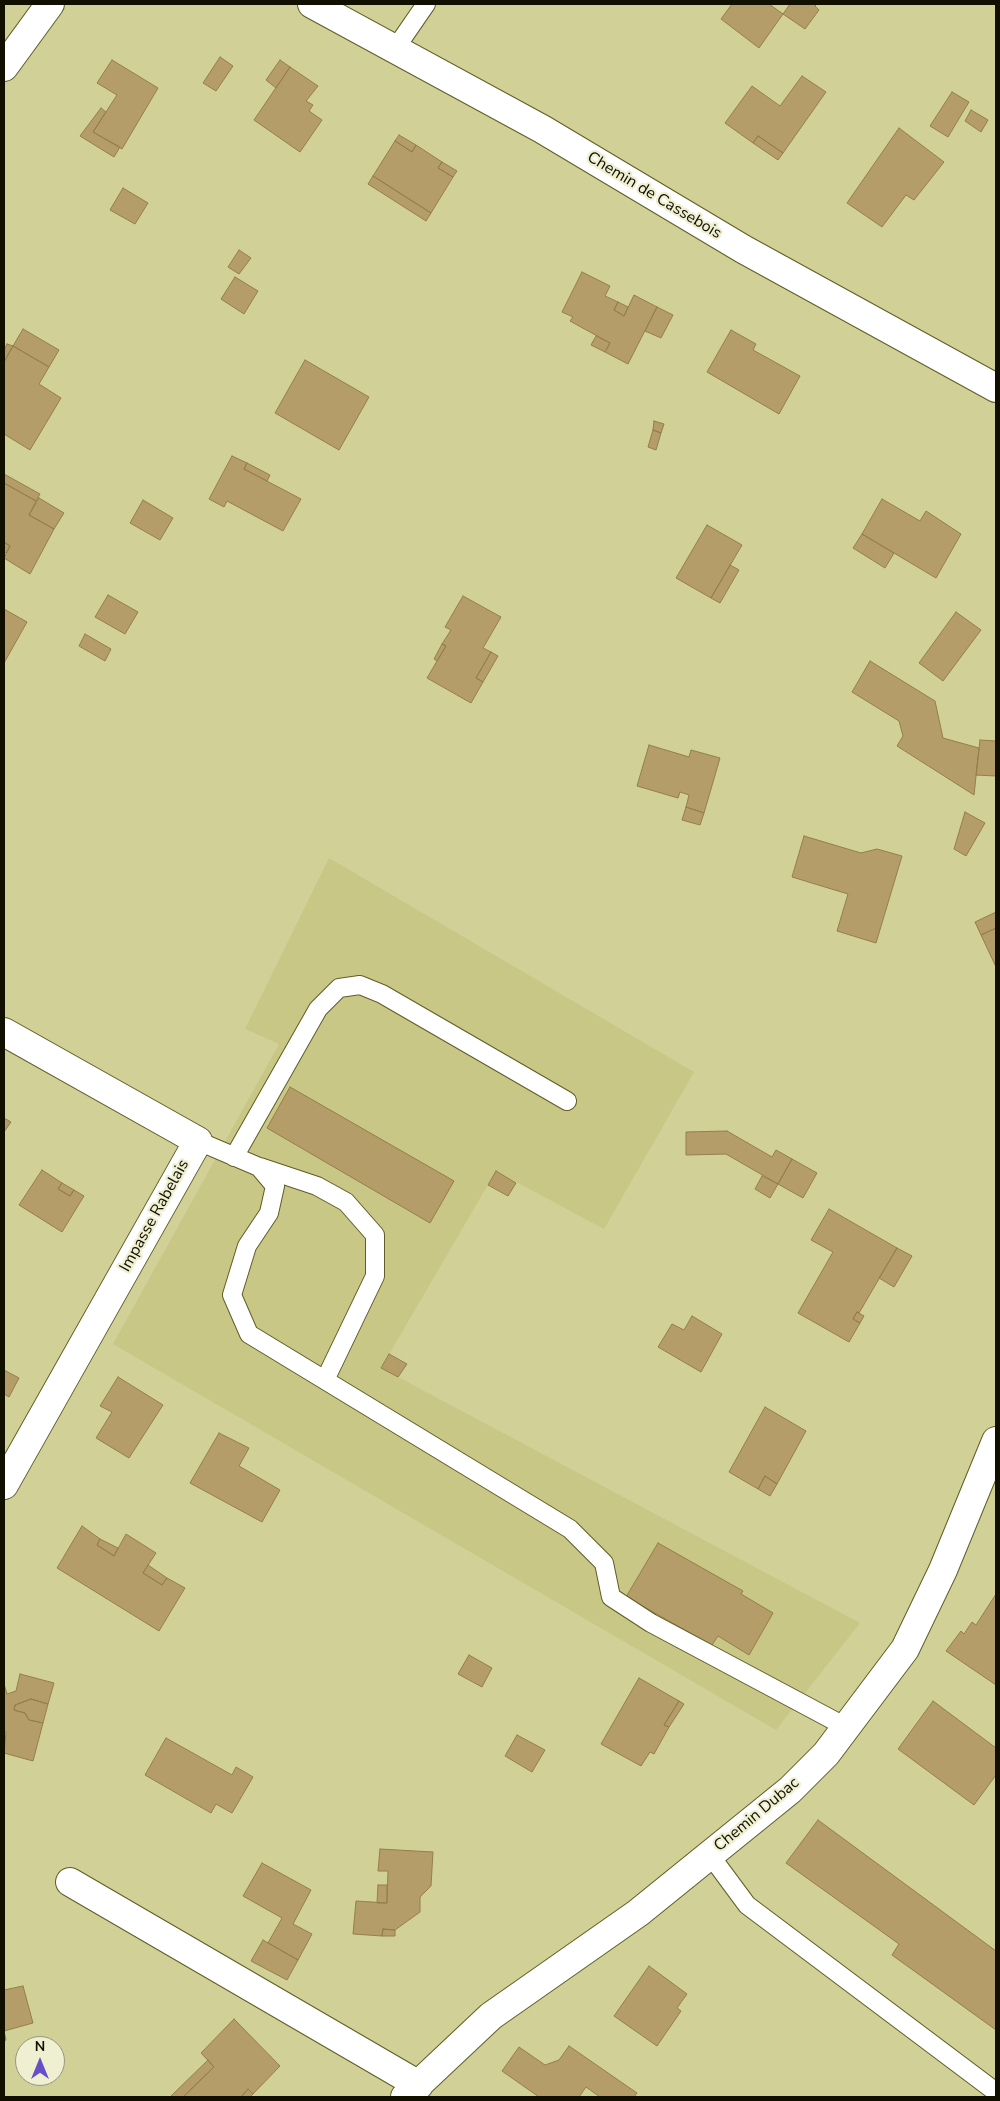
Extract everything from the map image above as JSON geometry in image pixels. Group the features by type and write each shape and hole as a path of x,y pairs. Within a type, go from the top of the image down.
{"street":[{"path":"4,67 50,4"},
{"name":"Chemin de Cassebois","path":"312,4 542,129 743,249 996,388"},
{"name":"Impasse Rabelais","path":"4,1032 198,1141 4,1485"},
{"name":"Chemin Dubac","path":"412,2091 491,2016 638,1913 790,1790 826,1754 905,1649 943,1570 996,1441"},
{"path":"70,1882 412,2091"}],"lane":[{"path":"395,49 426,4"},
{"path":"234,1157 318,1009 339,988 360,985 382,994 567,1101"},
{"path":"198,1141 259,1167 317,1186 346,1202 375,1235 375,1276 325,1380"},
{"path":"259,1167 275,1186 269,1213 247,1246 232,1295 249,1334 570,1528 604,1563 612,1597 651,1623 846,1728"},
{"path":"710,1855 746,1905 996,2092"}],"shaded area":[{"path":"329,858 694,1072 604,1229 496,1171 381,1368 860,1623 776,1730 113,1344 279,1044 245,1029"}],"building":[{"path":"732,4 769,4 783,14 759,48 721,19"},
{"path":"790,4 817,4 815,6 819,10 805,29 783,14"},
{"path":"220,57 233,66 216,91 203,83"},
{"path":"112,60 158,88 122,149 93,132 117,95 97,83"},
{"path":"280,60 290,67 276,88 266,80"},
{"path":"290,67 318,86 306,101 313,105 309,111 322,120 300,152 254,120"},
{"path":"802,76 826,92 783,153 758,136 753,143 725,123 752,86 780,106"},
{"path":"952,92 969,102 948,137 930,126"},
{"path":"101,108 106,112 93,132 120,147 114,157 80,136"},
{"path":"971,110 988,120 981,132 965,121"},
{"path":"899,128 944,162 914,200 906,195 882,227 847,203"},
{"path":"399,135 416,145 412,152 395,141"},
{"path":"758,136 783,153 778,160 753,143"},
{"path":"395,141 412,152 416,145 442,162 438,168 453,177 431,213 373,176"},
{"path":"442,162 457,171 453,177 438,168"},
{"path":"373,176 431,213 426,221 368,184"},
{"path":"123,188 148,203 135,224 110,210"},
{"path":"239,250 251,258 239,274 228,267"},
{"path":"582,272 610,286 605,296 618,302 614,310 624,316 634,295 657,307 628,364 605,352 610,343 570,321 573,317 562,312"},
{"path":"235,277 258,291 244,314 221,299"},
{"path":"618,302 628,307 624,316 614,310"},
{"path":"657,307 673,315 661,338 645,331"},
{"path":"23,329 59,350 49,367 13,346"},
{"path":"731,330 756,344 753,350 800,376 779,414 707,372"},
{"path":"596,336 610,343 605,352 591,345"},
{"path":"7,344 13,346 4,362 4,350"},
{"path":"13,346 49,367 39,384 61,398 30,450 4,434 4,362"},
{"path":"305,360 369,397 339,450 275,413"},
{"path":"654,421 664,424 661,433 653,430"},
{"path":"653,430 661,433 656,450 648,447"},
{"path":"232,456 247,463 244,469 301,499 283,531 227,501 224,507 209,499"},
{"path":"247,463 270,475 267,481 244,469"},
{"path":"4,474 40,494 36,501 4,483"},
{"path":"4,483 36,501 29,515 54,529 30,574 4,558 10,546 4,542"},
{"path":"39,498 64,513 54,529 29,515"},
{"path":"882,499 920,521 926,511 961,534 936,578 862,534"},
{"path":"143,500 173,518 160,540 130,523"},
{"path":"707,525 742,545 711,598 676,578"},
{"path":"862,534 894,553 885,568 853,548"},
{"path":"4,542 10,546 6,553 4,551"},
{"path":"730,565 739,570 720,603 711,598"},
{"path":"108,595 138,612 125,634 95,617"},
{"path":"463,596 501,617 483,648 491,652 476,678 483,682 471,703 427,678 446,646 442,644 451,630 445,627"},
{"path":"4,609 27,622 4,663"},
{"path":"956,612 981,630 943,681 919,663"},
{"path":"85,634 111,649 105,661 79,646"},
{"path":"442,644 446,646 437,661 434,659"},
{"path":"491,652 498,656 483,682 476,678"},
{"path":"870,661 935,701 943,738 979,748 974,795 897,746 903,736 899,721 852,692"},
{"path":"980,740 996,741 996,776 976,775"},
{"path":"649,745 689,757 691,750 720,758 704,813 686,807 689,795 680,792 678,798 637,786"},
{"path":"686,807 704,813 700,825 682,820"},
{"path":"965,812 985,823 966,856 954,849"},
{"path":"804,836 861,853 877,849 902,856 876,943 837,931 848,894 792,877"},
{"path":"996,912 996,928 981,935 975,922"},
{"path":"996,928 996,967 981,935"},
{"path":"290,1087 454,1181 430,1223 267,1128"},
{"path":"4,1118 11,1122 4,1132"},
{"path":"727,1131 772,1157 776,1150 792,1159 778,1184 726,1154 686,1155 686,1132"},
{"path":"792,1159 817,1173 803,1198 778,1184"},
{"path":"42,1170 62,1183 58,1189 70,1196 74,1190 84,1196 62,1232 19,1205"},
{"path":"496,1171 516,1183 508,1196 488,1185"},
{"path":"762,1176 778,1184 770,1198 755,1189"},
{"path":"62,1183 74,1190 70,1196 58,1189"},
{"path":"829,1209 897,1248 859,1313 857,1312 853,1319 860,1323 849,1342 798,1313 833,1252 811,1240"},
{"path":"897,1248 912,1256 894,1287 879,1278"},
{"path":"857,1312 864,1316 860,1323 853,1319"},
{"path":"692,1316 722,1334 701,1372 658,1347 672,1324 684,1330"},
{"path":"389,1354 407,1364 398,1377 381,1368"},
{"path":"4,1370 19,1378 9,1397 4,1394"},
{"path":"118,1377 163,1405 129,1458 96,1438 112,1412 100,1406"},
{"path":"765,1407 806,1431 777,1484 765,1476 758,1489 729,1472"},
{"path":"219,1433 249,1448 239,1466 280,1490 262,1522 190,1483"},
{"path":"765,1476 777,1484 770,1496 758,1489"},
{"path":"82,1526 100,1539 97,1545 114,1556 126,1534 156,1553 143,1573 162,1585 167,1578 185,1588 159,1631 57,1568"},
{"path":"100,1539 118,1548 114,1556 97,1545"},
{"path":"658,1543 743,1591 741,1594 773,1613 749,1655 718,1636 712,1645 626,1597"},
{"path":"148,1565 167,1578 162,1585 143,1573"},
{"path":"996,1594 996,1685 946,1651 961,1631 964,1634 972,1622 976,1625"},
{"path":"469,1655 492,1668 482,1687 458,1674"},
{"path":"20,1674 54,1683 48,1704 31,1699 15,1705 14,1710 25,1713 29,1720 43,1723 33,1761 4,1753 6,1732 4,1732 4,1684 7,1694 16,1691"},
{"path":"639,1678 679,1701 664,1725 669,1727 654,1754 650,1752 641,1766 601,1744"},
{"path":"31,1699 48,1704 43,1723 29,1720 25,1713 14,1710 15,1705"},
{"path":"679,1701 684,1704 669,1727 664,1725"},
{"path":"933,1701 996,1748 996,1775 974,1805 898,1749"},
{"path":"517,1735 545,1750 532,1772 505,1756"},
{"path":"166,1738 232,1775 236,1767 253,1777 232,1813 216,1804 211,1813 145,1775"},
{"path":"818,1820 996,1951 996,2030 892,1955 899,1944 786,1863"},
{"path":"380,1849 433,1852 431,1886 420,1897 420,1912 395,1930 383,1929 382,1936 353,1934 356,1901 387,1903 388,1871 378,1871"},
{"path":"262,1863 311,1890 293,1924 312,1934 298,1960 268,1943 282,1918 243,1896"},
{"path":"378,1885 387,1885 387,1903 377,1903"},
{"path":"383,1929 395,1930 395,1936 382,1936"},
{"path":"263,1940 298,1960 287,1980 251,1961"},
{"path":"649,1966 687,1994 677,2008 681,2011 657,2046 614,2016"},
{"path":"23,1986 33,2023 4,2031 4,1990"},
{"path":"234,2019 280,2066 253,2094 248,2089 241,2097 183,2097 214,2067 201,2053"},
{"path":"569,2046 637,2093 634,2097 600,2097 586,2087 579,2097 539,2097 502,2071 519,2047 545,2065 559,2060"},
{"path":"208,2060 214,2067 183,2097 170,2097"},
{"path":"248,2089 253,2094 250,2097 241,2097"}]}
